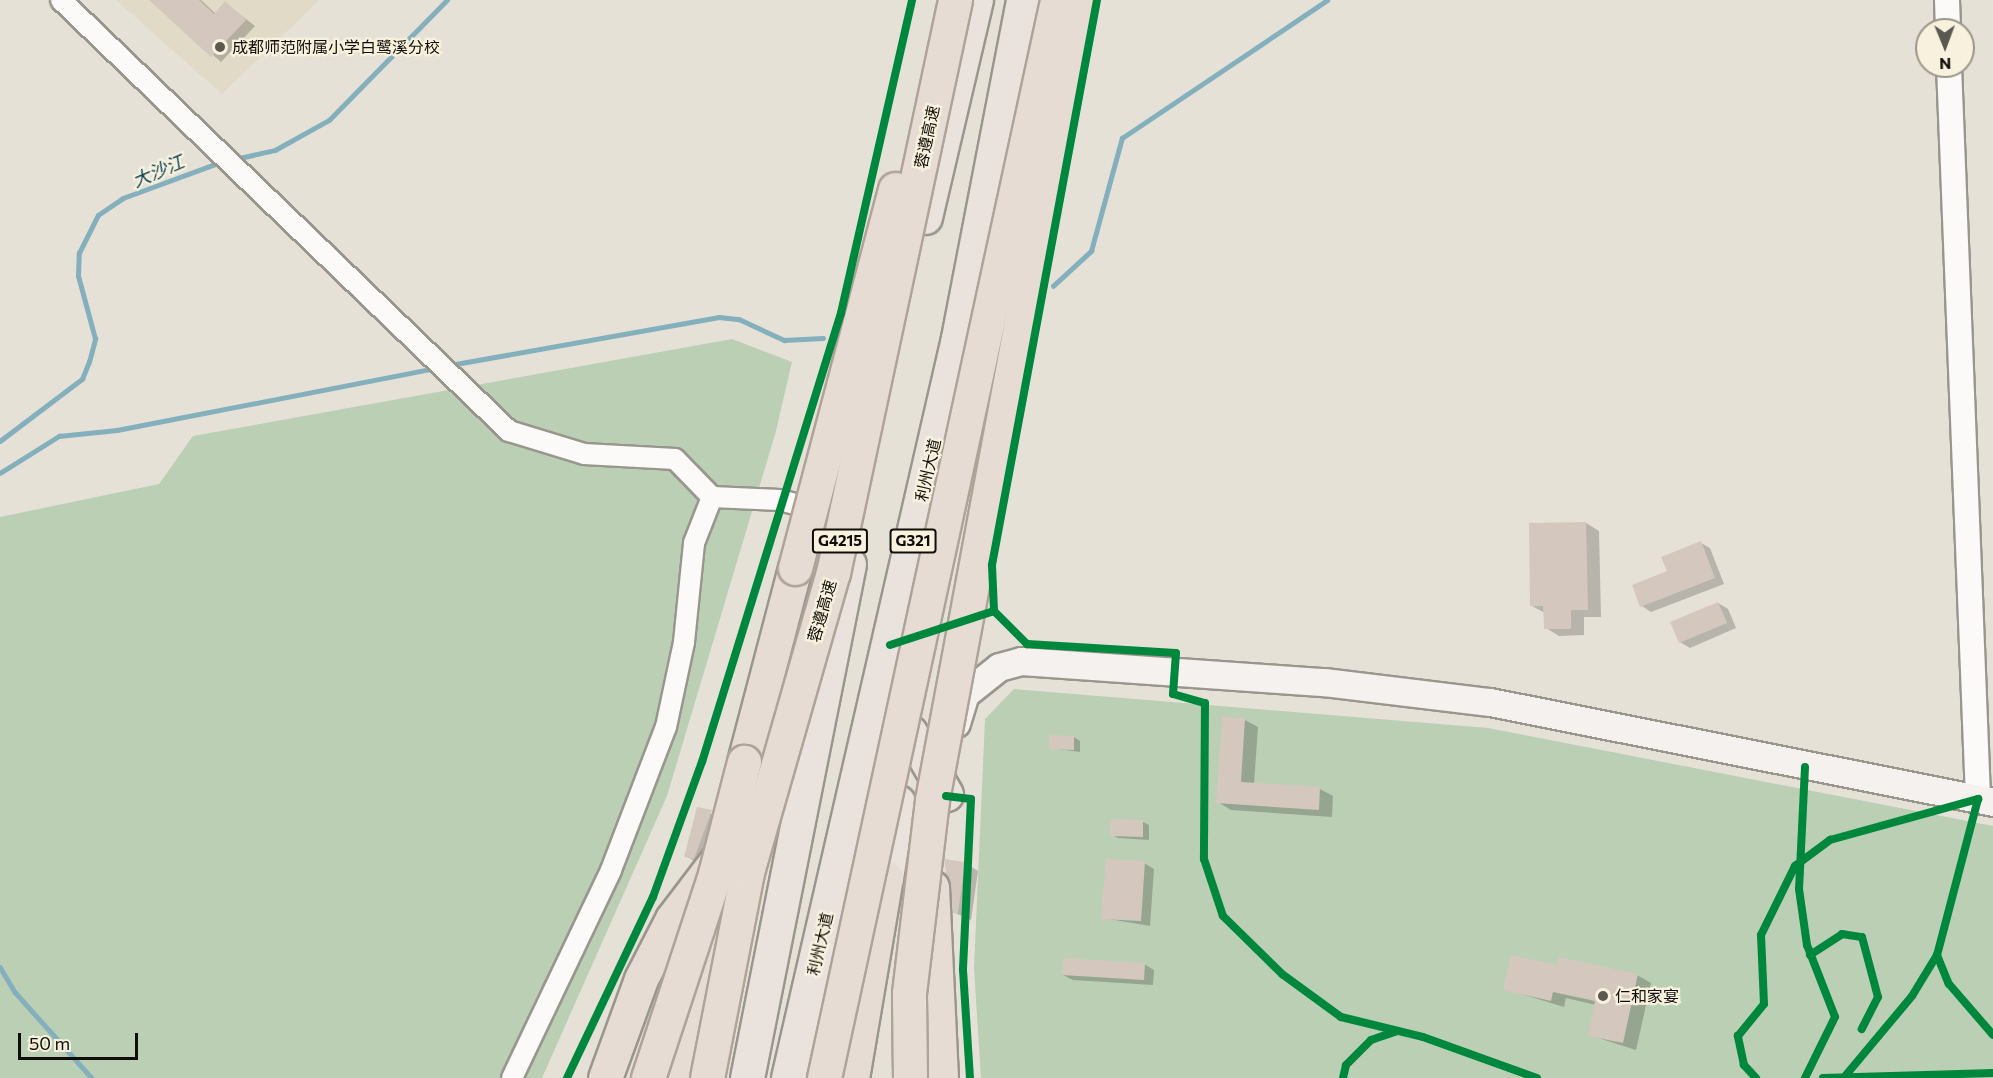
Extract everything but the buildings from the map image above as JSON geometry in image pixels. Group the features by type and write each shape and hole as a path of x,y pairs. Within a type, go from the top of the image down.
{"highway":[{"path":"648,1078 715,874 926,65 948,0"},
{"name":"蓉遵高速","path":"707,1078 747,872 833,573 955,0"},
{"path":"747,1078 848,569 976,0"},
{"name":"利州大道","path":"788,1078 890,645 989,190 1023,0"},
{"path":"824,1078 1057,0"},
{"path":"910,1078 909,993 932,800 1081,0"},
{"path":"682,1078 735,837 848,569"},
{"path":"890,645 910,732 946,796"},
{"path":"852,1078 910,732"},
{"path":"605,1078 641,979 672,919 735,837"},
{"path":"932,887 941,1078"}],"main road":[{"path":"932,887 965,694 999,667 1021,661 1417,691 1988,800"}],"street":[{"path":"61,0 425,347 509,431 584,454 675,459 712,497 780,500 858,522"},
{"path":"1947,0 1948,18"},
{"path":"1950,78 1988,800"},
{"path":"512,1078 611,870 666,727 684,642 694,543 712,497"}],"shaded area":[{"name":"成都师范附属小学白鹭溪分校","path":"116,0 319,0 222,94"}],"green space":[{"path":"732,339 792,362 776,431 667,796 542,1078 0,1078 0,517 159,484 193,436"},
{"path":"1014,689 1488,728 1993,826 1993,1078 981,1078 974,968 985,719"}],"waterway":[{"name":"大沙江","path":"235,159 275,150 329,120 447,0"},
{"path":"1053,286 1091,251 1122,138 1327,0"},
{"name":"大沙江","path":"0,441 82,379 95,339 78,276 79,253 98,215 123,198 221,162"},
{"path":"450,365 719,317 739,319 784,340 823,338"},
{"path":"0,473 59,436 117,430 436,368"},
{"path":"0,967 15,992 92,1078"}],"cycle path":[{"path":"567,1078 653,897 702,762 841,313 912,0"},
{"path":"1097,0 992,565 994,611 1027,644 1176,653 1173,694 1205,703 1204,859 1223,916 1282,974 1341,1017 1423,1037 1537,1078"},
{"path":"890,645 994,611"},
{"path":"1805,767 1799,889 1807,945 1835,1017 1805,1078"},
{"path":"946,796 971,799 963,970 970,1078"},
{"path":"1756,1078 1744,1065 1738,1036 1764,1004 1761,935 1795,866 1830,840 1978,799 1937,955 1949,984 1993,1035"},
{"path":"1810,955 1842,934 1862,937 1878,997 1862,1029"},
{"path":"1846,1075 1912,996 1937,955"},
{"path":"1343,1078 1346,1065 1371,1040 1397,1031"},
{"path":"1823,1078 1993,1073"}],"place":[{"name":"成都师范附属小学白鹭溪分校","path":"220,47"},
{"name":"仁和家宴","path":"1603,996"}]}
